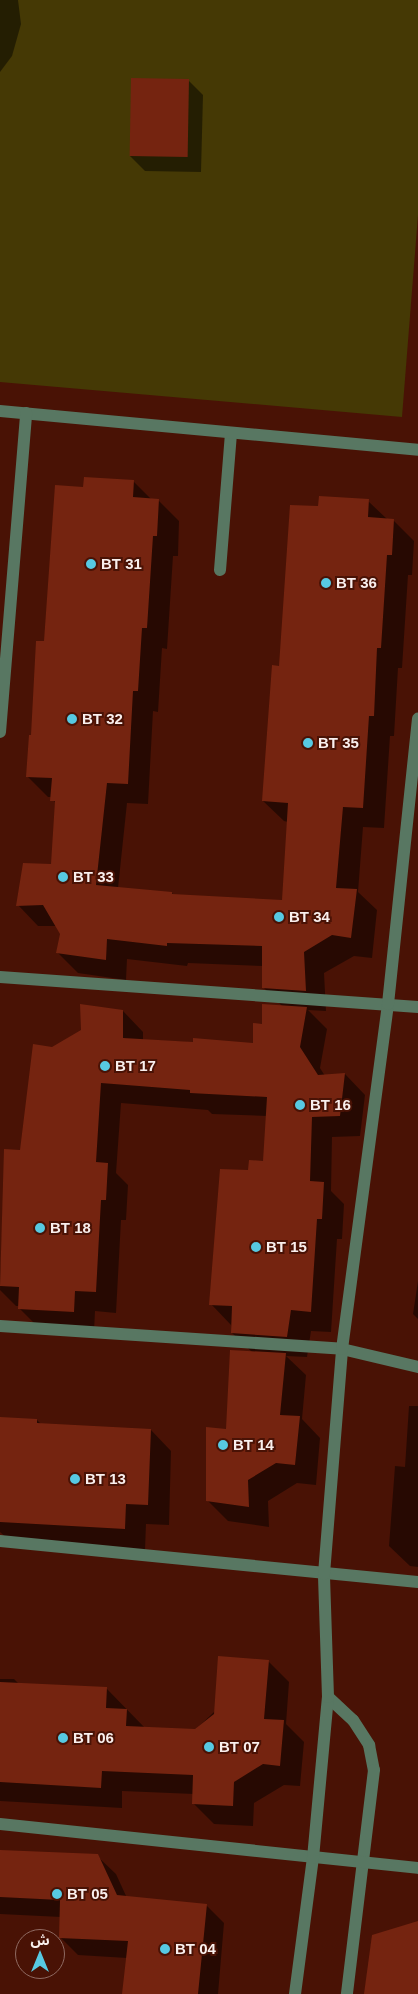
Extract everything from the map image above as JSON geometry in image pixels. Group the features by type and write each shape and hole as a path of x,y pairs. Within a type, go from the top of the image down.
{"street":[{"path":"0,411 418,450"},
{"path":"0,732 26,413"},
{"path":"220,570 231,433"},
{"path":"295,1994 313,1858 328,1697 324,1574 342,1349 388,1004 418,719"},
{"path":"0,977 418,1007"},
{"path":"0,1326 342,1349 418,1367"},
{"path":"0,1542 418,1582"},
{"path":"328,1697 353,1720 368,1745 374,1770 347,1994"},
{"path":"0,1824 418,1868"}],"shaded area":[{"path":"0,0 418,0 418,215 402,417 0,382"}],"building":[{"path":"131,78 189,79 188,157 130,156"},
{"path":"84,477 134,480 133,497 159,499 157,536 153,536 147,628 142,628 138,691 133,691 128,784 107,783 96,885 172,892 172,894 282,900 288,803 262,801 272,665 279,666 290,505 318,506 319,496 369,499 368,517 394,519 392,555 387,555 381,648 377,648 374,716 369,716 363,808 343,807 336,888 357,889 351,938 332,935 304,952 306,991 262,988 262,946 167,943 167,946 107,939 106,960 56,953 60,934 43,905 16,906 23,863 51,864 55,801 50,801 52,778 26,777 29,735 31,735 36,641 44,641 55,485 83,487"},
{"path":"80,1004 123,1010 123,1038 193,1042 193,1038 253,1043 253,1023 262,1024 262,1004 307,1007 300,1047 318,1075 345,1073 340,1116 312,1117 310,1181 324,1182 322,1219 317,1219 311,1312 291,1310 287,1337 231,1333 232,1306 209,1305 220,1169 248,1170 249,1160 263,1161 267,1097 190,1093 190,1090 101,1083 96,1162 108,1163 106,1200 101,1200 96,1292 75,1291 74,1312 18,1309 19,1287 0,1286 4,1149 20,1150 33,1044 52,1047 81,1030"},
{"name":"BT 14","path":"230,1350 286,1353 280,1415 300,1416 295,1465 276,1463 248,1480 249,1507 206,1501 206,1427 226,1429"},
{"name":"BT 13","path":"0,1417 37,1419 37,1423 151,1429 148,1505 126,1504 125,1529 0,1522"},
{"path":"218,1656 269,1660 264,1719 284,1720 280,1766 263,1764 234,1782 233,1806 192,1804 193,1775 102,1771 101,1788 0,1782 0,1682 107,1687 106,1708 127,1709 126,1726 195,1729 214,1714"},
{"path":"0,1850 98,1854 117,1895 207,1904 198,1994 122,1994 128,1941 65,1938 65,1929 59,1929 60,1900 0,1897"},
{"path":"418,1921 418,1994 364,1994 372,1935"}],"place":[{"name":"BT 31","path":"91,564"},
{"name":"BT 36","path":"326,583"},
{"name":"BT 32","path":"72,719"},
{"name":"BT 35","path":"308,743"},
{"name":"BT 33","path":"63,877"},
{"name":"BT 34","path":"279,917"},
{"name":"BT 17","path":"105,1066"},
{"name":"BT 16","path":"300,1105"},
{"name":"BT 18","path":"40,1228"},
{"name":"BT 15","path":"256,1247"},
{"name":"BT 14","path":"223,1445"},
{"name":"BT 13","path":"75,1479"},
{"name":"BT 06","path":"63,1738"},
{"name":"BT 07","path":"209,1747"},
{"name":"BT 05","path":"57,1894"},
{"name":"BT 04","path":"165,1949"}]}
